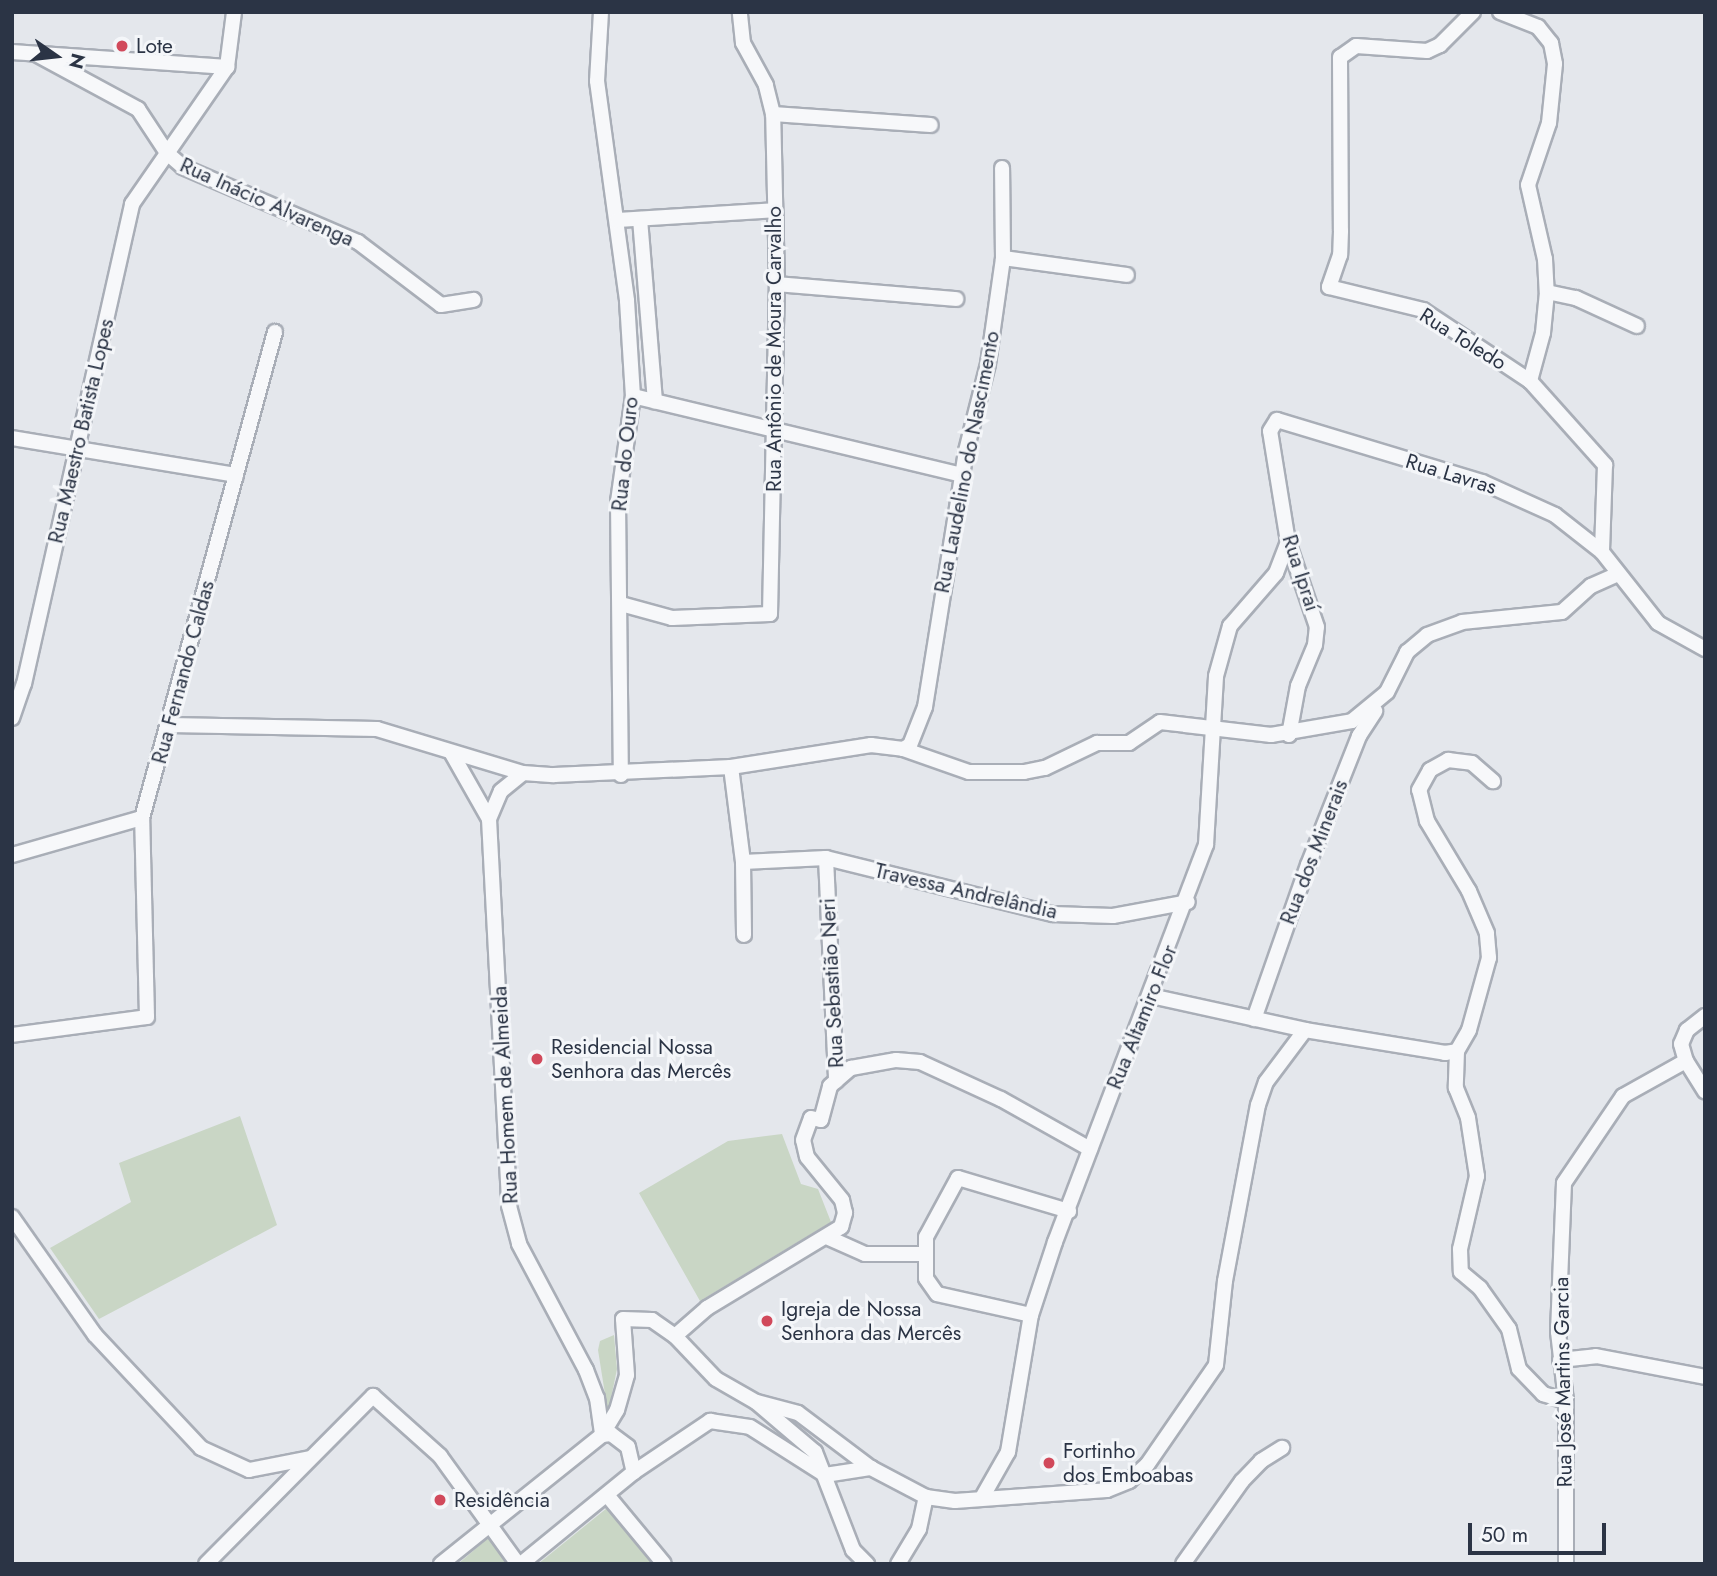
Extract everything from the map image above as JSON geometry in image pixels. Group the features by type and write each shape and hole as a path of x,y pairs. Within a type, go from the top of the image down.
{"street":[{"path":"12,52 227,67 234,12"},
{"name":"Rua do Ouro","path":"601,12 597,80 617,220 633,396 618,501 621,775"},
{"name":"Rua Antônio de Moura Carvalho","path":"621,604 672,618 770,614 777,284 772,114 766,85 743,43 740,12"},
{"name":"Rua Toledo","path":"1472,12 1440,45 1427,51 1351,47 1340,57 1340,255 1329,287 1423,310 1530,381 1605,465 1602,552"},
{"path":"1500,12 1534,24 1546,36 1554,53 1549,123 1528,185 1545,260 1547,292 1543,333 1530,381"},
{"path":"38,55 138,109 167,153"},
{"name":"Rua Maestro Batista Lopes","path":"12,718 24,684 132,204 227,67"},
{"path":"772,114 931,125"},
{"name":"Rua Inácio Alvarenga","path":"167,153 192,171 358,242 441,305 474,300"},
{"name":"Rua Laudelino do Nascimento","path":"903,749 910,745 925,707 962,475 988,364 1003,258 1002,168"},
{"path":"617,220 775,211"},
{"path":"640,219 655,401"},
{"path":"1003,258 1127,275"},
{"path":"777,284 956,299"},
{"path":"1547,292 1576,298 1637,326"},
{"name":"Rua Fernando Caldas","path":"12,1035 147,1017 142,818 170,725 275,332"},
{"path":"633,396 962,475"},
{"name":"Rua Ipraí","path":"1288,422 1277,420 1270,431 1288,542 1317,627 1315,645 1298,687 1289,735"},
{"name":"Rua Lavras","path":"1288,422 1506,491 1563,520 1602,552 1658,623 1705,649"},
{"path":"12,438 77,446 236,475"},
{"name":"Rua Altamiro Flor","path":"983,1496 1007,1452 1031,1315 1090,1149 1188,902 1206,845 1216,730 1216,677 1230,625 1276,573 1288,542"},
{"path":"170,725 377,729 523,773 621,775 731,767 855,746 903,749 961,771 1005,774 1045,768 1097,743 1129,743 1160,722 1216,730 1289,735 1362,717 1387,692 1407,652 1427,635 1462,622 1562,611 1591,586 1618,574"},
{"name":"Rua dos Minerais","path":"1254,1019 1359,736 1387,692"},
{"path":"451,752 489,819"},
{"path":"1493,781 1472,763 1448,760 1430,770 1419,790 1427,821 1464,882 1487,933 1489,958 1469,1030 1457,1051 1456,1087 1468,1118 1477,1176 1460,1249 1461,1272 1480,1288 1509,1329 1519,1369 1542,1394 1566,1401"},
{"path":"731,767 743,862 744,935"},
{"path":"489,819 501,791 523,773"},
{"path":"12,855 142,818"},
{"name":"Rua Homem de Almeida","path":"489,819 509,1206 519,1244 586,1370 597,1398 602,1435"},
{"name":"Travessa Andrelândia","path":"743,862 826,858 1053,914 1113,916 1188,902"},
{"name":"Rua Sebastião Neri","path":"826,858 836,1081 830,1086 821,1121 811,1118 803,1140 807,1157 838,1192 844,1208 841,1227 829,1238"},
{"path":"1151,996 1305,1030 1444,1053 1457,1051"},
{"path":"1705,1016 1683,1035 1686,1061 1705,1091"},
{"path":"756,1402 798,1413 871,1468 926,1497 970,1502 983,1496 1092,1491 1129,1481 1147,1465 1216,1365 1225,1281 1258,1105 1266,1082 1305,1030"},
{"path":"836,1081 851,1068 896,1060 920,1062 1001,1099 1090,1149"},
{"name":"Rua José Martins Garcia","path":"1566,1564 1566,1401 1560,1360 1564,1184 1623,1096 1686,1061"},
{"path":"1031,1315 937,1294 926,1278 923,1254 932,1223 958,1178 1069,1211"},
{"path":"12,1217 18,1239 95,1335 201,1448 249,1470 313,1457"},
{"path":"676,1336 707,1308 829,1238 865,1254 923,1254"},
{"path":"441,1564 602,1435 617,1410 627,1375 627,1346 620,1321 652,1320 676,1336 723,1385 756,1402 810,1447 825,1475 853,1550 867,1564"},
{"path":"1560,1360 1596,1356 1705,1377"},
{"path":"206,1564 373,1396 440,1456 488,1525 520,1564 634,1472 694,1429 719,1421 750,1427 825,1475 871,1468"},
{"path":"602,1435 611,1434 628,1447 634,1472"},
{"path":"1183,1564 1242,1481 1261,1461 1282,1448"},
{"path":"607,1495 664,1564"},
{"path":"898,1564 919,1529 926,1497"}],"green space":[{"path":"240,1116 277,1225 99,1319 50,1248 131,1202 119,1163"},
{"path":"782,1134 801,1184 818,1189 831,1222 700,1301 639,1193 728,1141"},
{"path":"614,1335 617,1369 608,1413 598,1350 600,1341"},
{"path":"607,1508 652,1564 538,1564"},
{"path":"488,1538 509,1564 458,1564"}],"place":[{"name":"Lote","path":"122,46"},
{"name":"Residencial Nossa Senhora das Mercês","path":"537,1059"},
{"name":"Igreja de Nossa Senhora das Mercês","path":"767,1321"},
{"name":"Fortinho dos Emboabas","path":"1049,1463"},
{"name":"Residência","path":"440,1500"}]}
